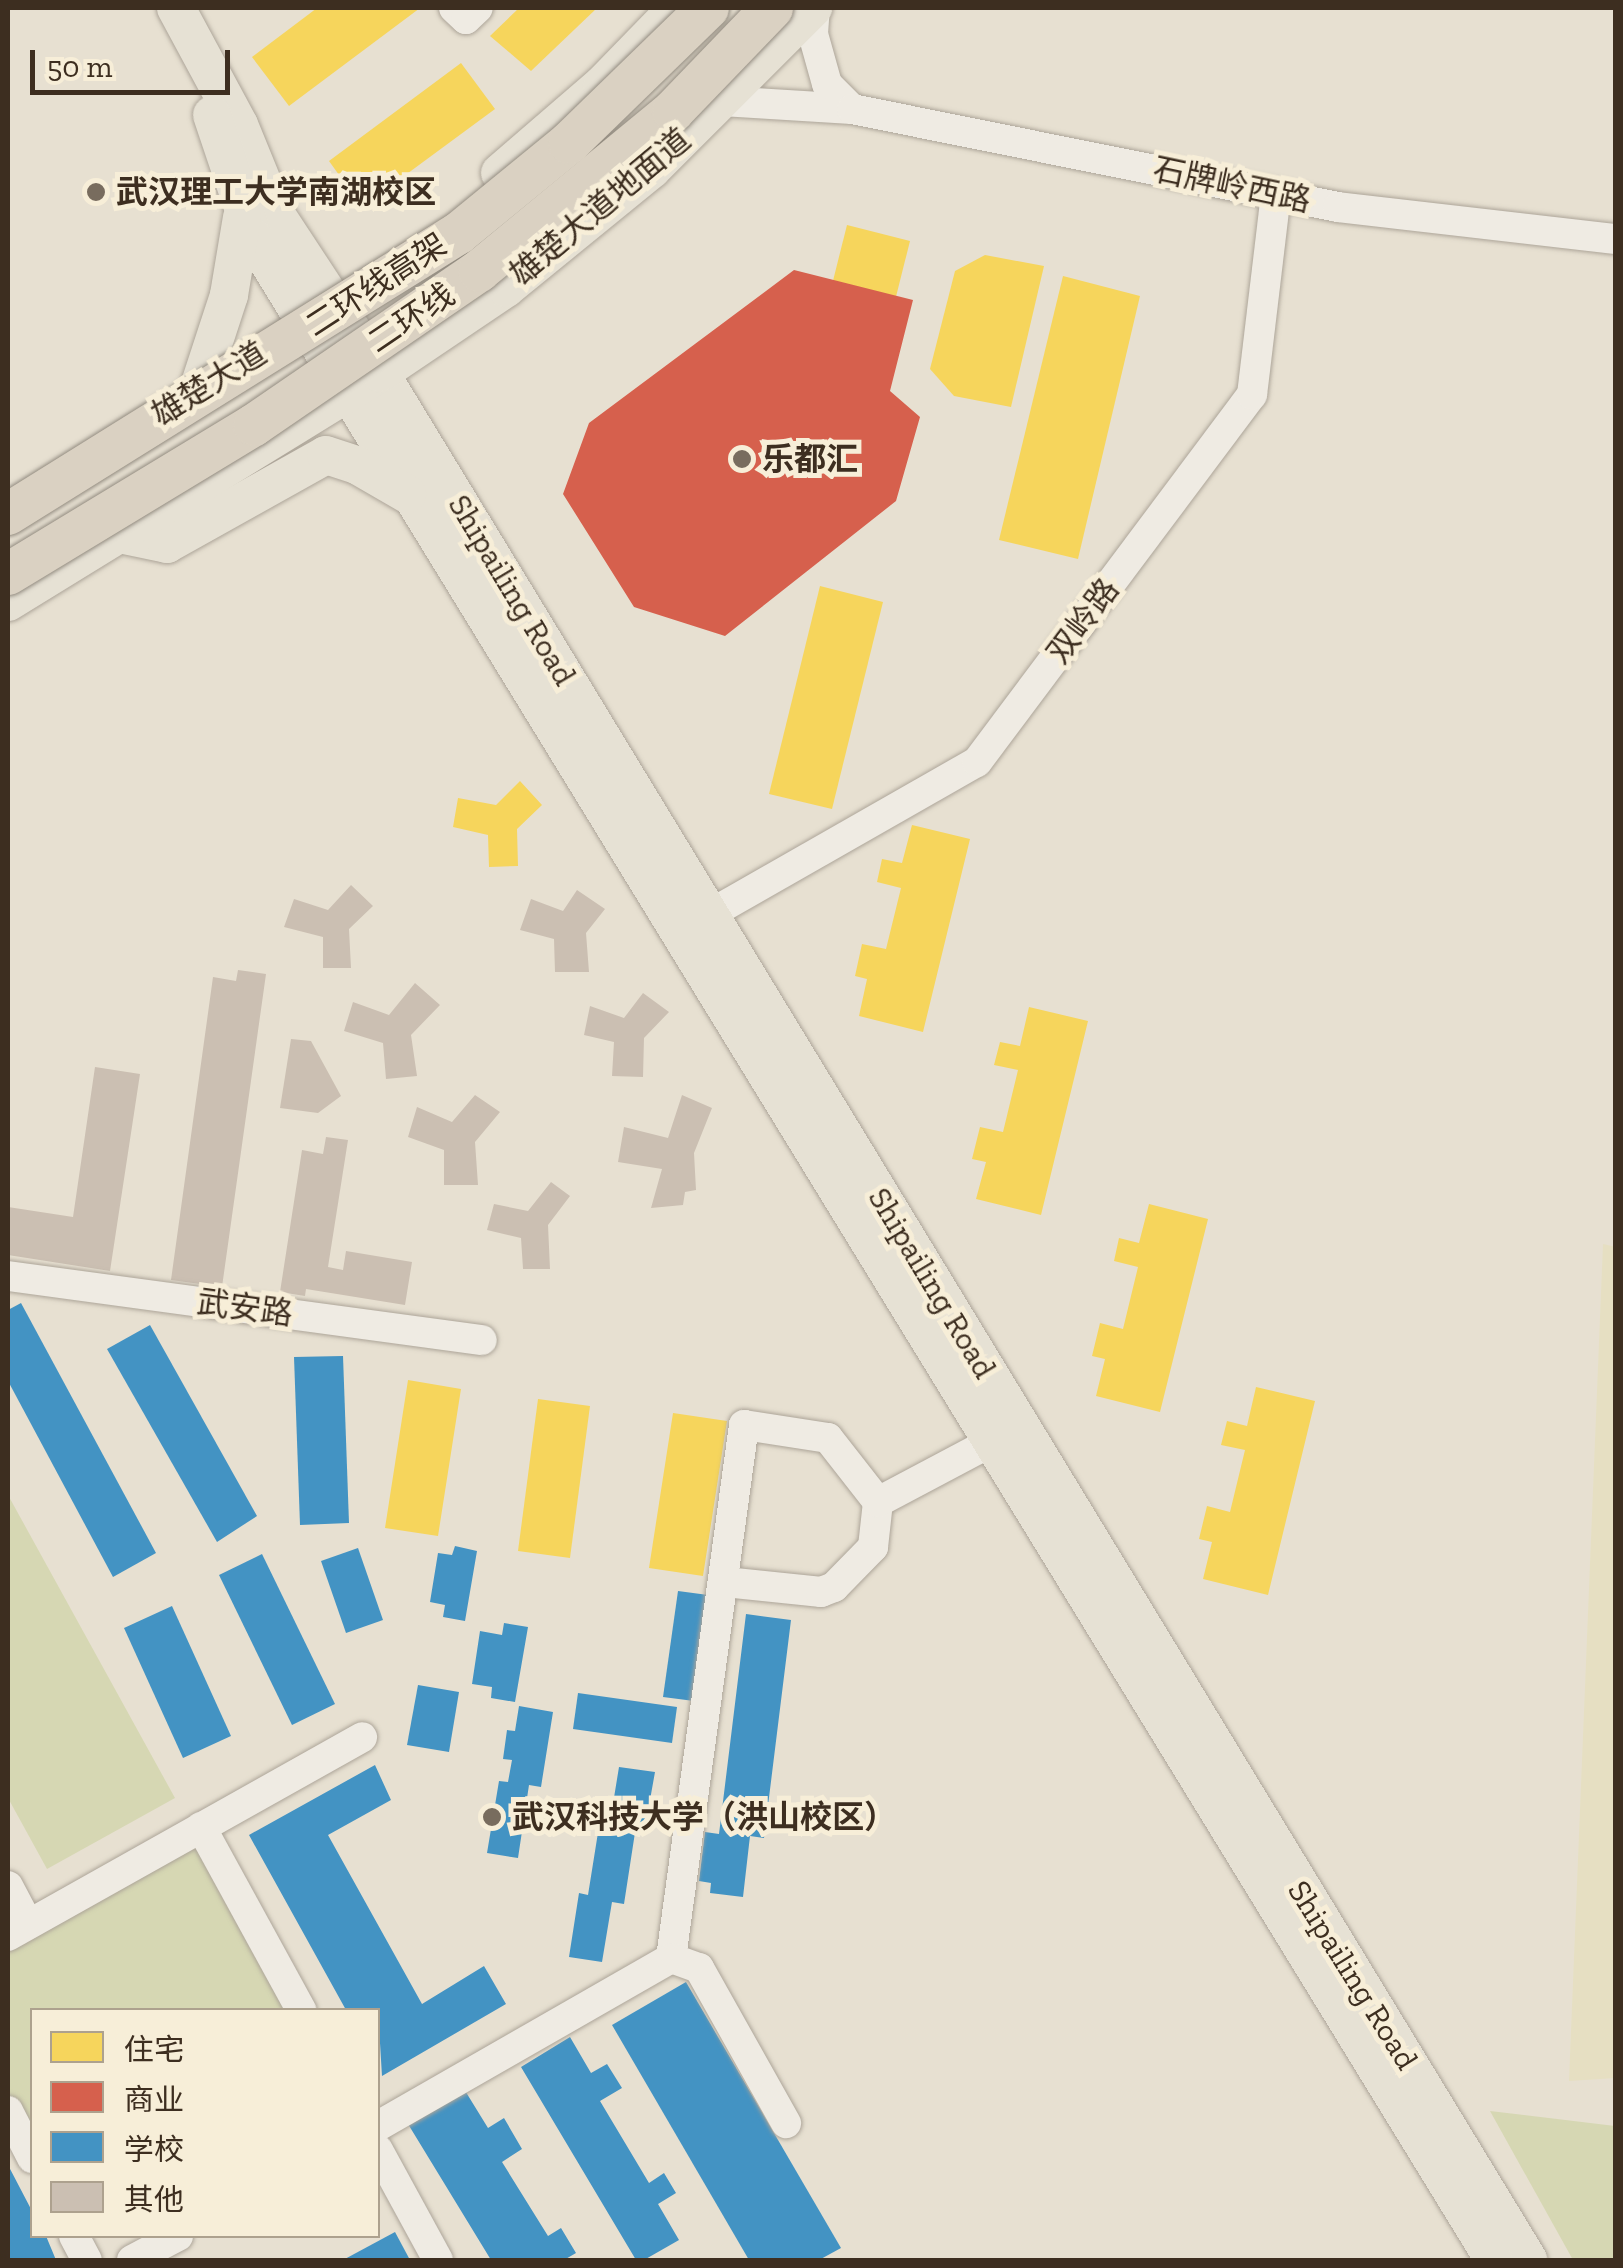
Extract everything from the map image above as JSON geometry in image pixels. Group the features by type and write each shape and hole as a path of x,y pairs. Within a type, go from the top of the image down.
{"highway":[{"path":"307,326 558,123 680,8"},
{"name":"二环线高架","path":"8,517 307,326 407,270 510,193 628,89 708,8"},
{"name":"二环线","path":"8,574 254,424 479,271 673,111 772,8"}],"main road":[{"path":"157,8 213,118 242,217 307,326"},
{"path":"176,8 239,125 275,213 307,326"},
{"name":"雄楚大道地面道","path":"8,602 364,383 506,288 652,169 814,8"},
{"name":"雄楚大道","path":"8,517 199,386 307,326 558,123"},
{"path":"199,386 229,294 242,217"},
{"name":"Shipailing Road","path":"307,326 364,383 710,914 1006,1434 1494,2260"},
{"name":"Shipailing Road","path":"364,383 414,499 1528,2260"},
{"path":"119,534 168,544 326,456 358,465 414,499"}],"street":[{"path":"454,8 466,19 478,8"},
{"path":"814,8 812,34 826,84 852,109"},
{"name":"石牌岭西路","path":"722,101 852,109 1276,194 1616,239"},
{"name":"双岭路","path":"710,914 977,762 1252,395 1276,194"},
{"name":"武安路","path":"8,1276 482,1340"},
{"path":"671,1958 744,1425 828,1438 878,1502 872,1547 834,1587 821,1592 725,1582"},
{"path":"878,1502 1006,1434"},
{"path":"8,1886 18,1930 362,1737"},
{"path":"201,1827 300,2008"},
{"path":"380,2125 671,1958 699,1968 786,2123"},
{"path":"8,2112 30,2154"},
{"path":"380,2154 438,2260"},
{"path":"75,2238 87,2260"},
{"path":"132,2260 174,2238"}],"shaded area":[{"path":"1603,1244 1616,1247 1616,2078 1569,2081"}],"green space":[{"path":"8,1495 175,1798 47,1869 8,1798"},
{"path":"201,1827 300,2008 30,2008 30,2154 8,2111 8,1936"},
{"path":"1490,2111 1615,2126 1615,2260 1573,2260"}],"building: 住宅":[{"path":"317,8 420,8 289,106 252,57"},
{"path":"519,8 597,8 531,71 490,36"},
{"path":"461,63 495,109 362,207 329,161"},
{"path":"847,225 910,241 871,396 808,380"},
{"path":"985,255 1044,266 1011,407 954,396 930,369 955,271"},
{"path":"1063,276 1140,296 1078,559 999,540"},
{"path":"820,586 883,602 832,809 769,794"},
{"path":"520,781 542,805 517,829 518,866 489,867 488,835 453,827 458,798 496,805"},
{"path":"912,825 970,839 923,1032 859,1016 867,979 855,976 862,944 886,949 901,888 877,882 882,859 902,863"},
{"path":"1029,1007 1088,1021 1041,1215 976,1199 986,1162 972,1159 980,1127 1003,1132 1018,1070 994,1065 1000,1042 1020,1046"},
{"path":"1149,1204 1208,1219 1160,1412 1096,1396 1105,1359 1092,1356 1100,1323 1123,1329 1138,1267 1114,1261 1119,1238 1139,1243"},
{"path":"408,1380 461,1389 438,1536 385,1528"},
{"path":"1256,1387 1315,1401 1268,1595 1203,1579 1212,1542 1199,1539 1207,1506 1230,1512 1245,1450 1221,1445 1227,1421 1247,1426"},
{"path":"538,1399 590,1406 570,1558 518,1551"},
{"path":"673,1413 727,1421 703,1576 649,1568"}],"building: 商业":[{"name":"乐都汇","path":"794,270 913,300 890,391 920,417 896,501 725,636 634,607 563,494 589,423"}],"building: 学校":[{"path":"21,1303 156,1553 113,1577 8,1381 8,1310"},
{"path":"150,1325 257,1516 217,1542 107,1349"},
{"path":"343,1356 349,1523 300,1525 294,1357"},
{"path":"455,1546 477,1551 465,1621 443,1617 445,1605 430,1602 438,1553 452,1555"},
{"path":"358,1548 383,1620 346,1633 321,1561"},
{"path":"262,1554 335,1704 292,1725 219,1575"},
{"path":"678,1591 708,1595 694,1701 663,1697"},
{"path":"172,1606 231,1736 183,1758 124,1628"},
{"path":"746,1614 791,1620 764,1838 750,1836 743,1897 710,1893 711,1883 699,1881 705,1832 719,1834"},
{"path":"504,1623 528,1627 515,1702 491,1698 492,1687 472,1684 480,1631 502,1635"},
{"path":"418,1685 459,1692 449,1752 407,1745"},
{"path":"578,1693 677,1707 672,1743 573,1729"},
{"path":"519,1706 553,1712 541,1787 529,1785 518,1858 487,1853 499,1781 508,1782 512,1760 503,1759 507,1730 515,1731"},
{"path":"375,1765 391,1800 328,1835 422,2004 484,1966 506,2004 382,2076 380,2008 345,2008 249,1835"},
{"path":"619,1767 655,1772 645,1828 636,1826 624,1904 612,1902 602,1962 569,1957 579,1893 588,1895 600,1820 610,1822"},
{"path":"686,1982 841,2248 819,2260 749,2260 612,2025"},
{"path":"570,2037 591,2073 607,2064 622,2088 600,2101 649,2183 664,2173 676,2193 658,2204 679,2240 644,2260 636,2260 521,2067"},
{"path":"464,2089 488,2128 504,2118 522,2149 502,2162 548,2236 561,2228 576,2253 564,2260 491,2260 408,2124"},
{"path":"8,2165 30,2207 30,2238 47,2238 56,2260 8,2260"},
{"path":"395,2232 410,2260 343,2260"}],"building: 其他":[{"path":"351,885 373,906 349,929 351,968 323,968 323,937 284,927 294,899 328,910"},
{"path":"577,890 605,909 586,933 589,972 555,972 554,939 520,930 531,899 563,911"},
{"path":"238,970 266,974 222,1287 171,1280 213,977 236,981"},
{"path":"415,983 440,1005 411,1035 417,1076 386,1079 383,1043 344,1031 353,1002 389,1015"},
{"path":"643,993 669,1012 644,1038 643,1077 612,1076 614,1042 584,1035 590,1006 624,1018"},
{"path":"291,1039 311,1041 341,1096 318,1113 280,1108"},
{"path":"95,1067 140,1074 110,1271 8,1255 8,1207 73,1217"},
{"path":"475,1095 500,1112 475,1142 478,1185 444,1185 444,1150 408,1137 417,1107 452,1122"},
{"path":"682,1095 712,1108 694,1153 696,1190 685,1192 683,1205 651,1208 662,1169 618,1162 624,1127 668,1138"},
{"path":"326,1137 348,1140 328,1267 343,1270 346,1251 412,1262 405,1305 306,1289 305,1296 280,1292 302,1150 323,1154"},
{"path":"551,1182 570,1196 548,1225 550,1269 523,1269 521,1238 487,1230 494,1204 528,1211"}],"place":[{"name":"武汉理工大学南湖校区","path":"96,192"},
{"name":"乐都汇","path":"742,459"},
{"name":"武汉科技大学（洪山校区）","path":"492,1817"}]}
